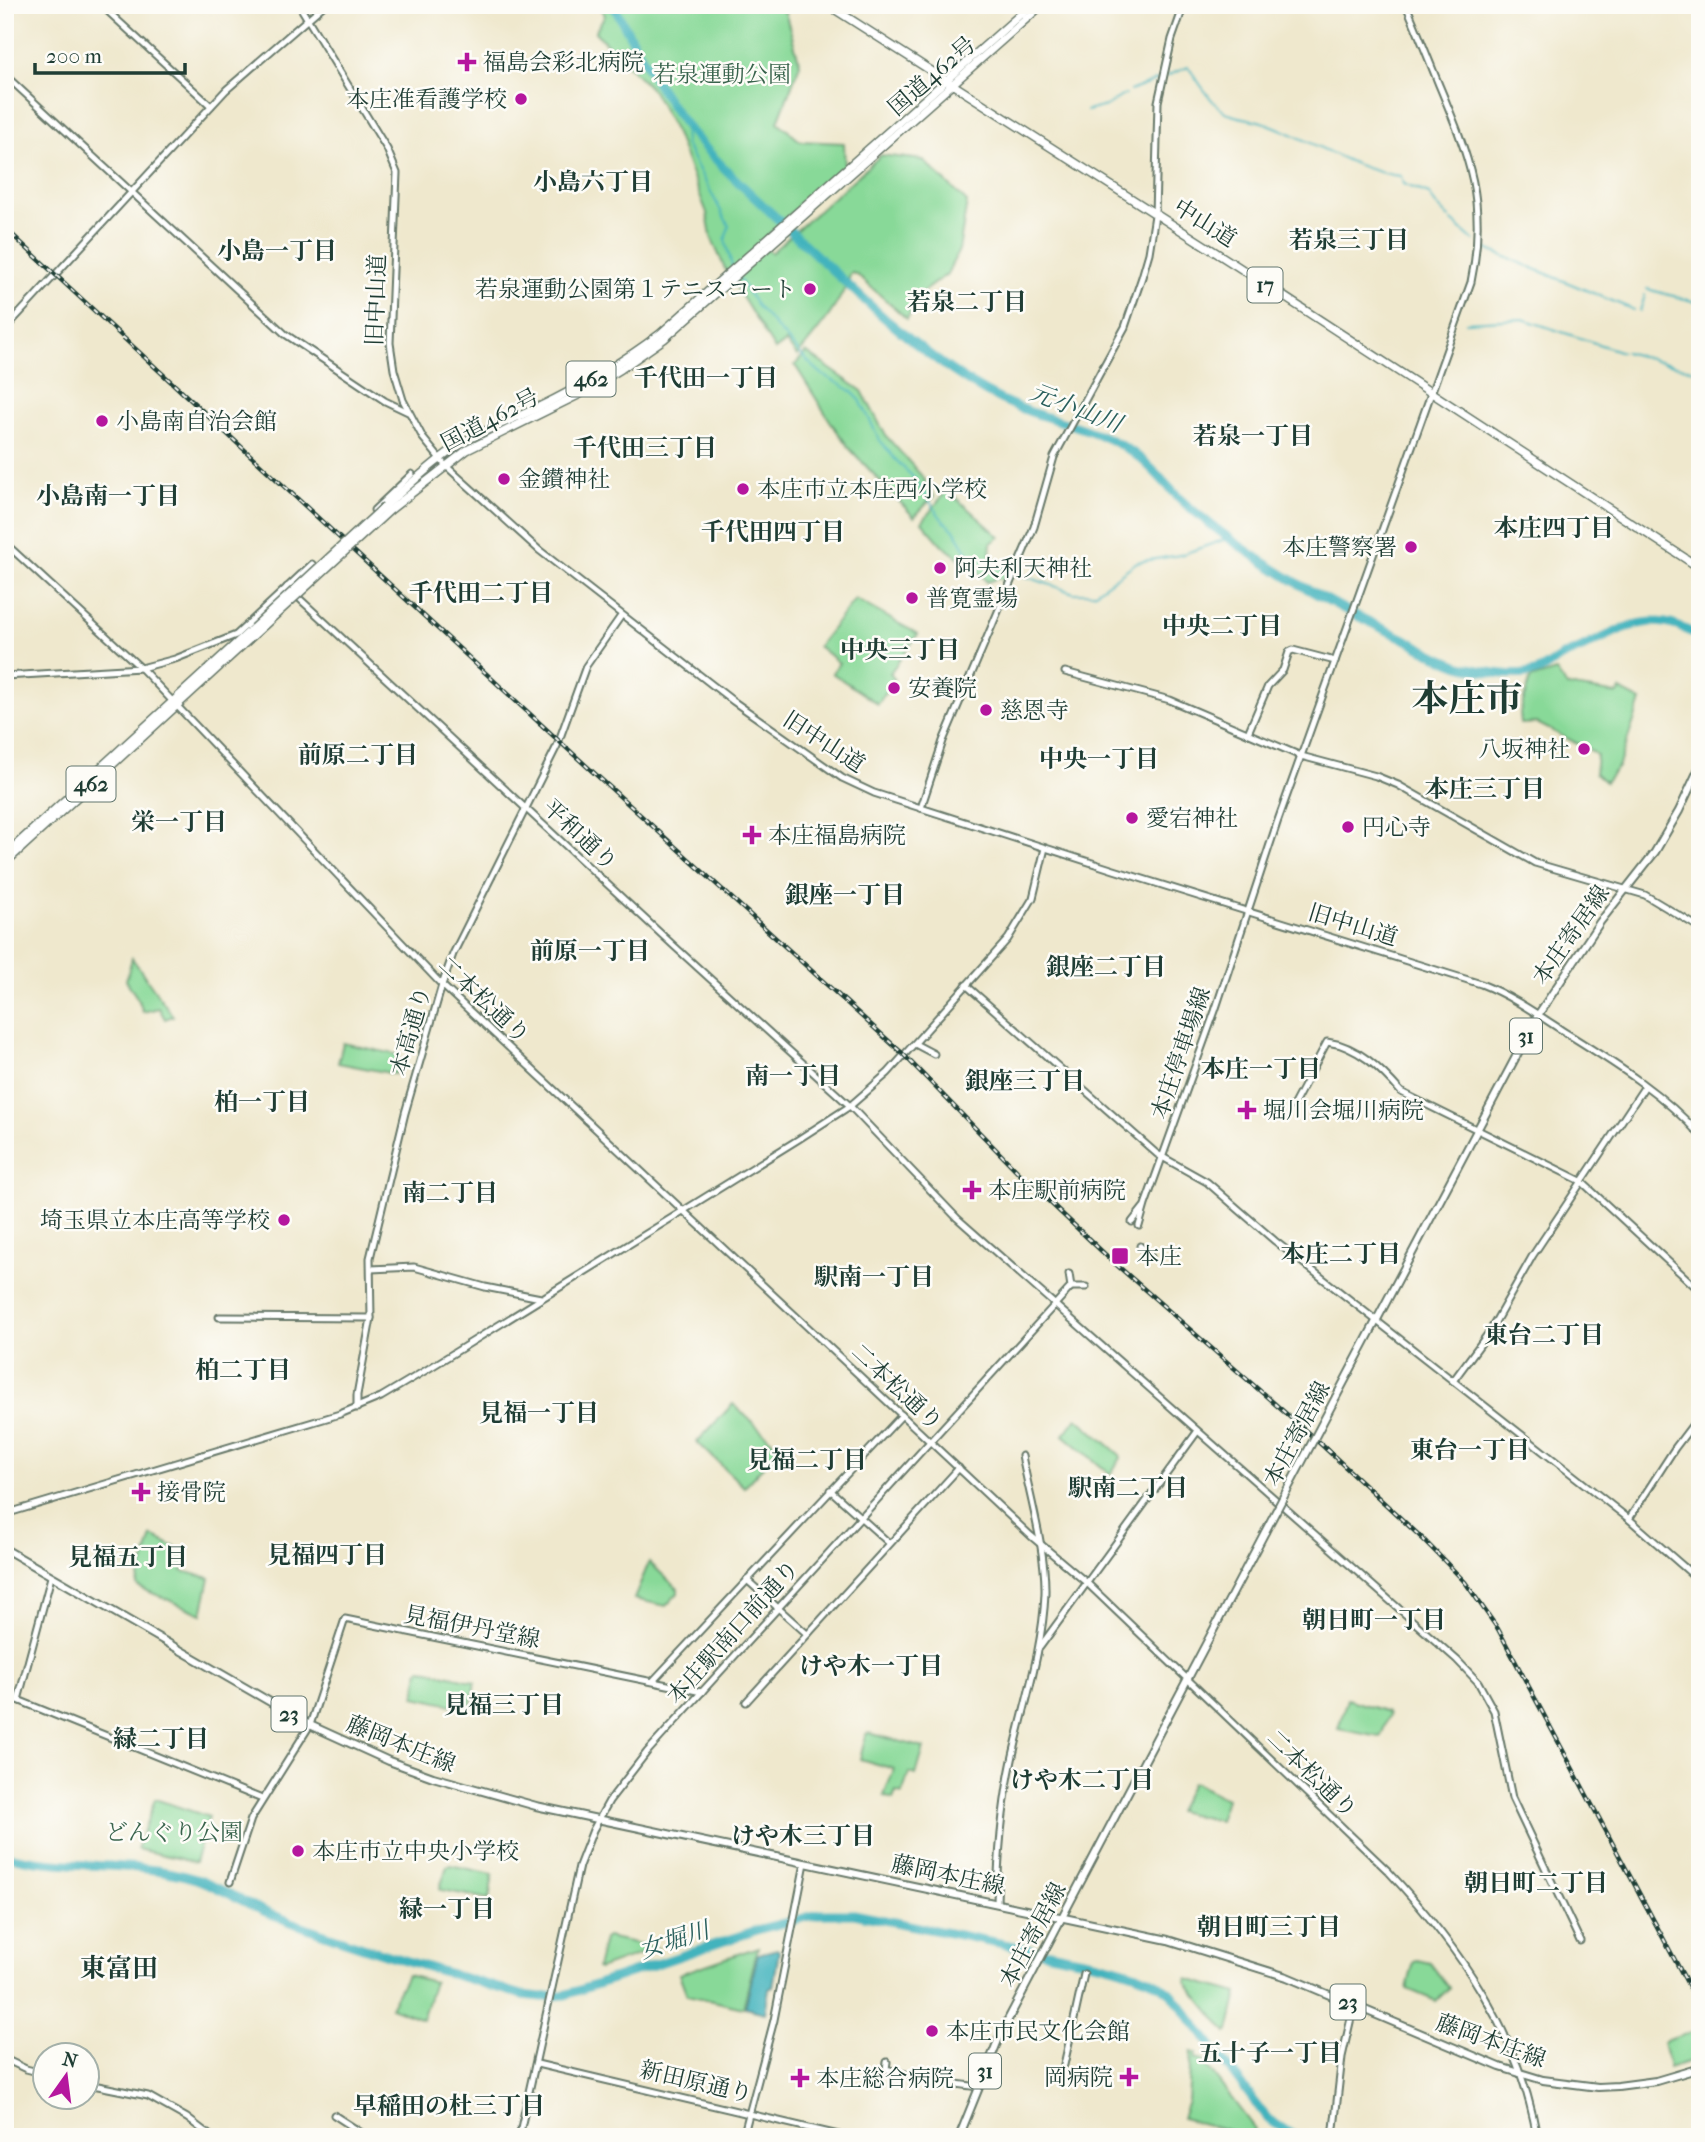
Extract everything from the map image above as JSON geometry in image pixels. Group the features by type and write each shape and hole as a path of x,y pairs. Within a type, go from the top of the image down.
{"highway":[{"name":"中山道","path":"828,5 950,81 1700,568"},
{"name":"国道462号","path":"5,855 387,508 442,462 487,430 554,400 632,355 747,263 1031,5"},
{"name":"国道462号","path":"950,81 1042,5"},
{"name":"国道462号","path":"5,863 174,704"}],"main road":[{"name":"本庄寄居線","path":"959,2137 1001,2033 1036,1965 1538,1015 1574,959 1655,852 1700,766"},
{"name":"藤岡本庄線","path":"5,1549 310,1725 389,1761 433,1777 536,1806 1168,1940 1287,1977 1522,2075 1598,2087 1642,2084 1670,2078 1700,2067"}],"street":[{"path":"101,5 211,106"},
{"name":"旧中山道","path":"299,5 387,149 397,173 390,343 398,385 408,412 423,438 442,462 539,550 733,701 842,778 874,793 1481,984 1506,995 1645,1086 1675,1109 1700,1135"},
{"path":"5,329 211,106 241,76 324,5"},
{"path":"921,808 943,741 1034,527 1054,457 1125,327 1149,253 1155,215 1158,102 1172,39 1184,5"},
{"name":"本庄停車場線","path":"1145,1205 1301,756 1471,282 1477,250 1477,204 1466,149 1406,5"},
{"path":"5,75 285,334 385,401 408,412"},
{"path":"374,510 412,474"},
{"name":"二本松通り","path":"5,543 141,668 442,985 1039,1543 1087,1583 1388,1871 1422,1908 1472,1975 1501,2025 1522,2075 1537,2137"},
{"path":"5,676 141,668 175,659 235,636 312,564"},
{"name":"平和通り","path":"287,587 850,1105 957,1218 1457,1660 1478,1682 1494,1711 1512,1798 1580,1941"},
{"name":"本高通り","path":"357,1408 371,1318 370,1258 389,1175 442,985 453,954 557,746 586,666 621,616"},
{"path":"1248,733 1268,686 1283,670 1289,652 1293,650 1335,661"},
{"path":"1065,672 1170,700 1301,756 1376,776 1398,785 1535,863 1625,889 1659,902 1700,928"},
{"path":"5,1514 357,1408 397,1388 850,1105 880,1081 1010,937 1029,908 1045,848"},
{"path":"966,985 1084,1091 1163,1157 1207,1182 1275,1241 1629,1519 1700,1581"},
{"path":"915,1044 934,1054 920,1038"},
{"path":"1293,1106 1325,1043 1329,1041 1376,1065 1401,1092 1581,1181 1700,1291"},
{"path":"1453,1381 1490,1331 1533,1255 1645,1086"},
{"path":"1132,1222 1145,1205"},
{"path":"1139,1226 1145,1205"},
{"path":"1140,1246 1151,1257"},
{"path":"371,1269 414,1267 485,1287 541,1298"},
{"path":"1069,1274 1071,1287 1087,1287"},
{"name":"本庄駅南口前通り","path":"519,2137 576,1878 598,1819 609,1801 647,1752 1071,1287"},
{"path":"219,1317 371,1318"},
{"path":"653,1681 902,1415"},
{"path":"1629,1519 1700,1415"},
{"path":"1038,1650 1197,1432"},
{"path":"997,1903 999,1850 1006,1793 1038,1650 1045,1591 1039,1543 1022,1456"},
{"path":"746,1702 959,1468"},
{"path":"830,1490 889,1543"},
{"path":"51,1577 18,1700 262,1799"},
{"path":"747,1580 807,1634"},
{"name":"見福伊丹堂線","path":"310,1725 345,1619 702,1692"},
{"path":"230,1882 251,1819 310,1725"},
{"path":"743,2137 779,1999 805,1863"},
{"path":"1064,2065 1084,1974"},
{"path":"1334,2137 1342,2057 1354,2005"},
{"path":"5,2059 32,2070"},
{"path":"887,2062 886,2069 933,2081 979,2087"},
{"name":"新田原通り","path":"537,2064 750,2112 847,2137"},
{"path":"102,2087 148,2096 187,2118 212,2137"},
{"path":"334,2115 368,2137"}],"green space":[{"name":"若泉運動公園","path":"598,5 781,5 800,64 778,122 800,141 844,143 845,169 760,243 771,253 881,155 923,160 967,202 959,250 947,274 921,293 907,319 856,274 851,273 835,307 797,356 786,342 775,350 726,271 711,237 707,213 676,134 653,91 595,32 605,15"},
{"path":"806,352 862,391 886,436 921,475 934,496 914,517 850,449 832,424 795,365"},
{"path":"947,490 1000,537 991,543 990,556 1013,569 1007,583 999,578 987,582 976,570 943,546 922,522"},
{"path":"855,599 918,634 890,673 894,679 878,704 832,673 839,663 818,646"},
{"path":"1556,671 1567,686 1618,694 1620,690 1641,701 1618,767 1605,782 1595,773 1597,756 1592,751 1537,723 1521,724 1520,713 1530,679"},
{"path":"132,958 173,1016 165,1019 159,1008 143,1012 126,980"},
{"path":"343,1043 399,1055 395,1074 338,1063"},
{"path":"733,1404 780,1448 744,1487 697,1442"},
{"path":"1077,1418 1120,1455 1121,1458 1110,1474 1064,1435"},
{"path":"152,1536 185,1552 182,1571 210,1578 202,1614 138,1587"},
{"path":"649,1562 678,1589 678,1593 666,1606 634,1599"},
{"path":"419,1670 475,1682 470,1709 415,1697"},
{"path":"1347,1699 1388,1712 1381,1736 1338,1729"},
{"path":"866,1734 924,1748 916,1775 909,1773 902,1794 896,1792 893,1799 884,1796 894,1769 860,1759"},
{"path":"1192,1782 1226,1799 1219,1821 1177,1811"},
{"name":"どんぐり公園","path":"155,1799 209,1817 195,1862 137,1849"},
{"path":"447,1866 493,1874 489,1899 442,1890 440,1888"},
{"path":"607,1937 657,1948 599,1969 597,1968 604,1939"},
{"path":"758,1947 743,2008 687,1995 679,1974"},
{"path":"1414,1961 1430,1963 1449,1988 1436,2001 1407,1989"},
{"path":"407,1975 434,1982 422,2019 390,2007"},
{"path":"1187,1979 1238,1993 1227,2033 1186,1982"},
{"path":"1700,2029 1700,2058 1669,2068 1663,2042"},
{"path":"1191,2052 1196,2054 1194,2059 1203,2061 1255,2129 1253,2137 1182,2118 1188,2101"}],"water":[{"path":"777,1949 779,1951 773,1987 769,1989 765,2013 745,2008 758,1954"}],"waterway":[{"name":"元小山川","path":"613,5 664,94 696,137 753,196 901,332 969,382 995,397 1094,433 1130,451 1148,465 1183,502 1214,527 1292,580 1440,658 1492,673 1511,675 1538,671 1615,632 1642,623 1669,624 1700,638"},
{"path":"1167,76 1188,67 1216,105 1226,112 1279,128 1366,168 1401,176 1403,184 1429,194 1449,218"},
{"path":"1130,91 1157,80"},
{"path":"1086,111 1106,106 1125,94"},
{"path":"684,122 685,144 729,226 725,240 732,266"},
{"path":"1452,221 1474,241"},
{"path":"1484,248 1634,310"},
{"path":"738,277 756,305 805,359 860,400 879,439 915,479 941,518 955,531 974,558 986,559 993,565 1074,593 1094,593 1137,562 1180,555 1229,538"},
{"path":"1647,289 1700,303"},
{"path":"1640,311 1645,295"},
{"path":"1466,322 1523,319 1622,352"},
{"path":"1625,352 1700,372"},
{"name":"女堀川","path":"5,1855 52,1863 148,1869 196,1879 304,1927 522,1995 542,1997 565,1995 760,1929 819,1914 854,1914 1099,1963 1147,1978 1172,1994 1268,2119 1296,2137"}],"railway":[{"path":"5,228 559,741 902,1053 1019,1173 1111,1260 1324,1447 1465,1582 1498,1629 1700,2007"}],"place":[{"name":"福島会彩北病院","path":"467,62"},
{"name":"本庄准看護学校","path":"521,99"},
{"name":"若泉運動公園第１テニスコート","path":"810,289"},
{"name":"小島南自治会館","path":"102,421"},
{"name":"金鑚神社","path":"504,479"},
{"name":"本庄市立本庄西小学校","path":"743,489"},
{"name":"本庄警察署","path":"1411,547"},
{"name":"阿夫利天神社","path":"940,568"},
{"name":"普寛霊場","path":"912,598"},
{"name":"安養院","path":"894,688"},
{"name":"慈恩寺","path":"986,710"},
{"name":"八坂神社","path":"1584,749"},
{"name":"愛宕神社","path":"1132,818"},
{"name":"円心寺","path":"1348,827"},
{"name":"本庄福島病院","path":"752,835"},
{"name":"堀川会堀川病院","path":"1247,1110"},
{"name":"本庄駅前病院","path":"972,1190"},
{"name":"埼玉県立本庄高等学校","path":"284,1220"},
{"name":"本庄","path":"1120,1256"},
{"name":"接骨院","path":"141,1492"},
{"name":"本庄市立中央小学校","path":"298,1851"},
{"name":"本庄市民文化会館","path":"932,2031"},
{"name":"岡病院","path":"1129,2077"},
{"name":"本庄総合病院","path":"800,2078"}],"district":[{"name":"小島六丁目","path":"593,182"},
{"name":"若泉三丁目","path":"1349,240"},
{"name":"小島一丁目","path":"277,251"},
{"name":"若泉二丁目","path":"967,302"},
{"name":"千代田一丁目","path":"706,378"},
{"name":"若泉一丁目","path":"1253,436"},
{"name":"千代田三丁目","path":"645,448"},
{"name":"小島南一丁目","path":"108,496"},
{"name":"本庄四丁目","path":"1554,528"},
{"name":"千代田四丁目","path":"773,532"},
{"name":"千代田二丁目","path":"481,593"},
{"name":"中央二丁目","path":"1222,626"},
{"name":"中央三丁目","path":"900,650"},
{"name":"本庄市","path":"1467,699"},
{"name":"前原二丁目","path":"358,755"},
{"name":"中央一丁目","path":"1099,759"},
{"name":"本庄三丁目","path":"1485,789"},
{"name":"栄一丁目","path":"179,822"},
{"name":"銀座一丁目","path":"845,895"},
{"name":"前原一丁目","path":"590,951"},
{"name":"銀座二丁目","path":"1106,967"},
{"name":"本庄一丁目","path":"1261,1069"},
{"name":"南一丁目","path":"793,1076"},
{"name":"銀座三丁目","path":"1025,1081"},
{"name":"柏一丁目","path":"262,1102"},
{"name":"南二丁目","path":"450,1193"},
{"name":"本庄二丁目","path":"1341,1254"},
{"name":"駅南一丁目","path":"874,1277"},
{"name":"東台二丁目","path":"1544,1335"},
{"name":"柏二丁目","path":"243,1370"},
{"name":"見福一丁目","path":"539,1413"},
{"name":"東台一丁目","path":"1470,1450"},
{"name":"見福二丁目","path":"807,1460"},
{"name":"駅南二丁目","path":"1128,1488"},
{"name":"見福四丁目","path":"327,1555"},
{"name":"見福五丁目","path":"128,1557"},
{"name":"朝日町一丁目","path":"1374,1620"},
{"name":"けや木一丁目","path":"871,1666"},
{"name":"見福三丁目","path":"504,1705"},
{"name":"緑二丁目","path":"161,1739"},
{"name":"けや木二丁目","path":"1082,1780"},
{"name":"けや木三丁目","path":"803,1836"},
{"name":"朝日町二丁目","path":"1536,1883"},
{"name":"緑一丁目","path":"447,1909"},
{"name":"朝日町三丁目","path":"1269,1927"},
{"name":"東富田","path":"119,1968"},
{"name":"五十子一丁目","path":"1270,2053"},
{"name":"早稲田の杜三丁目","path":"449,2106"}]}
